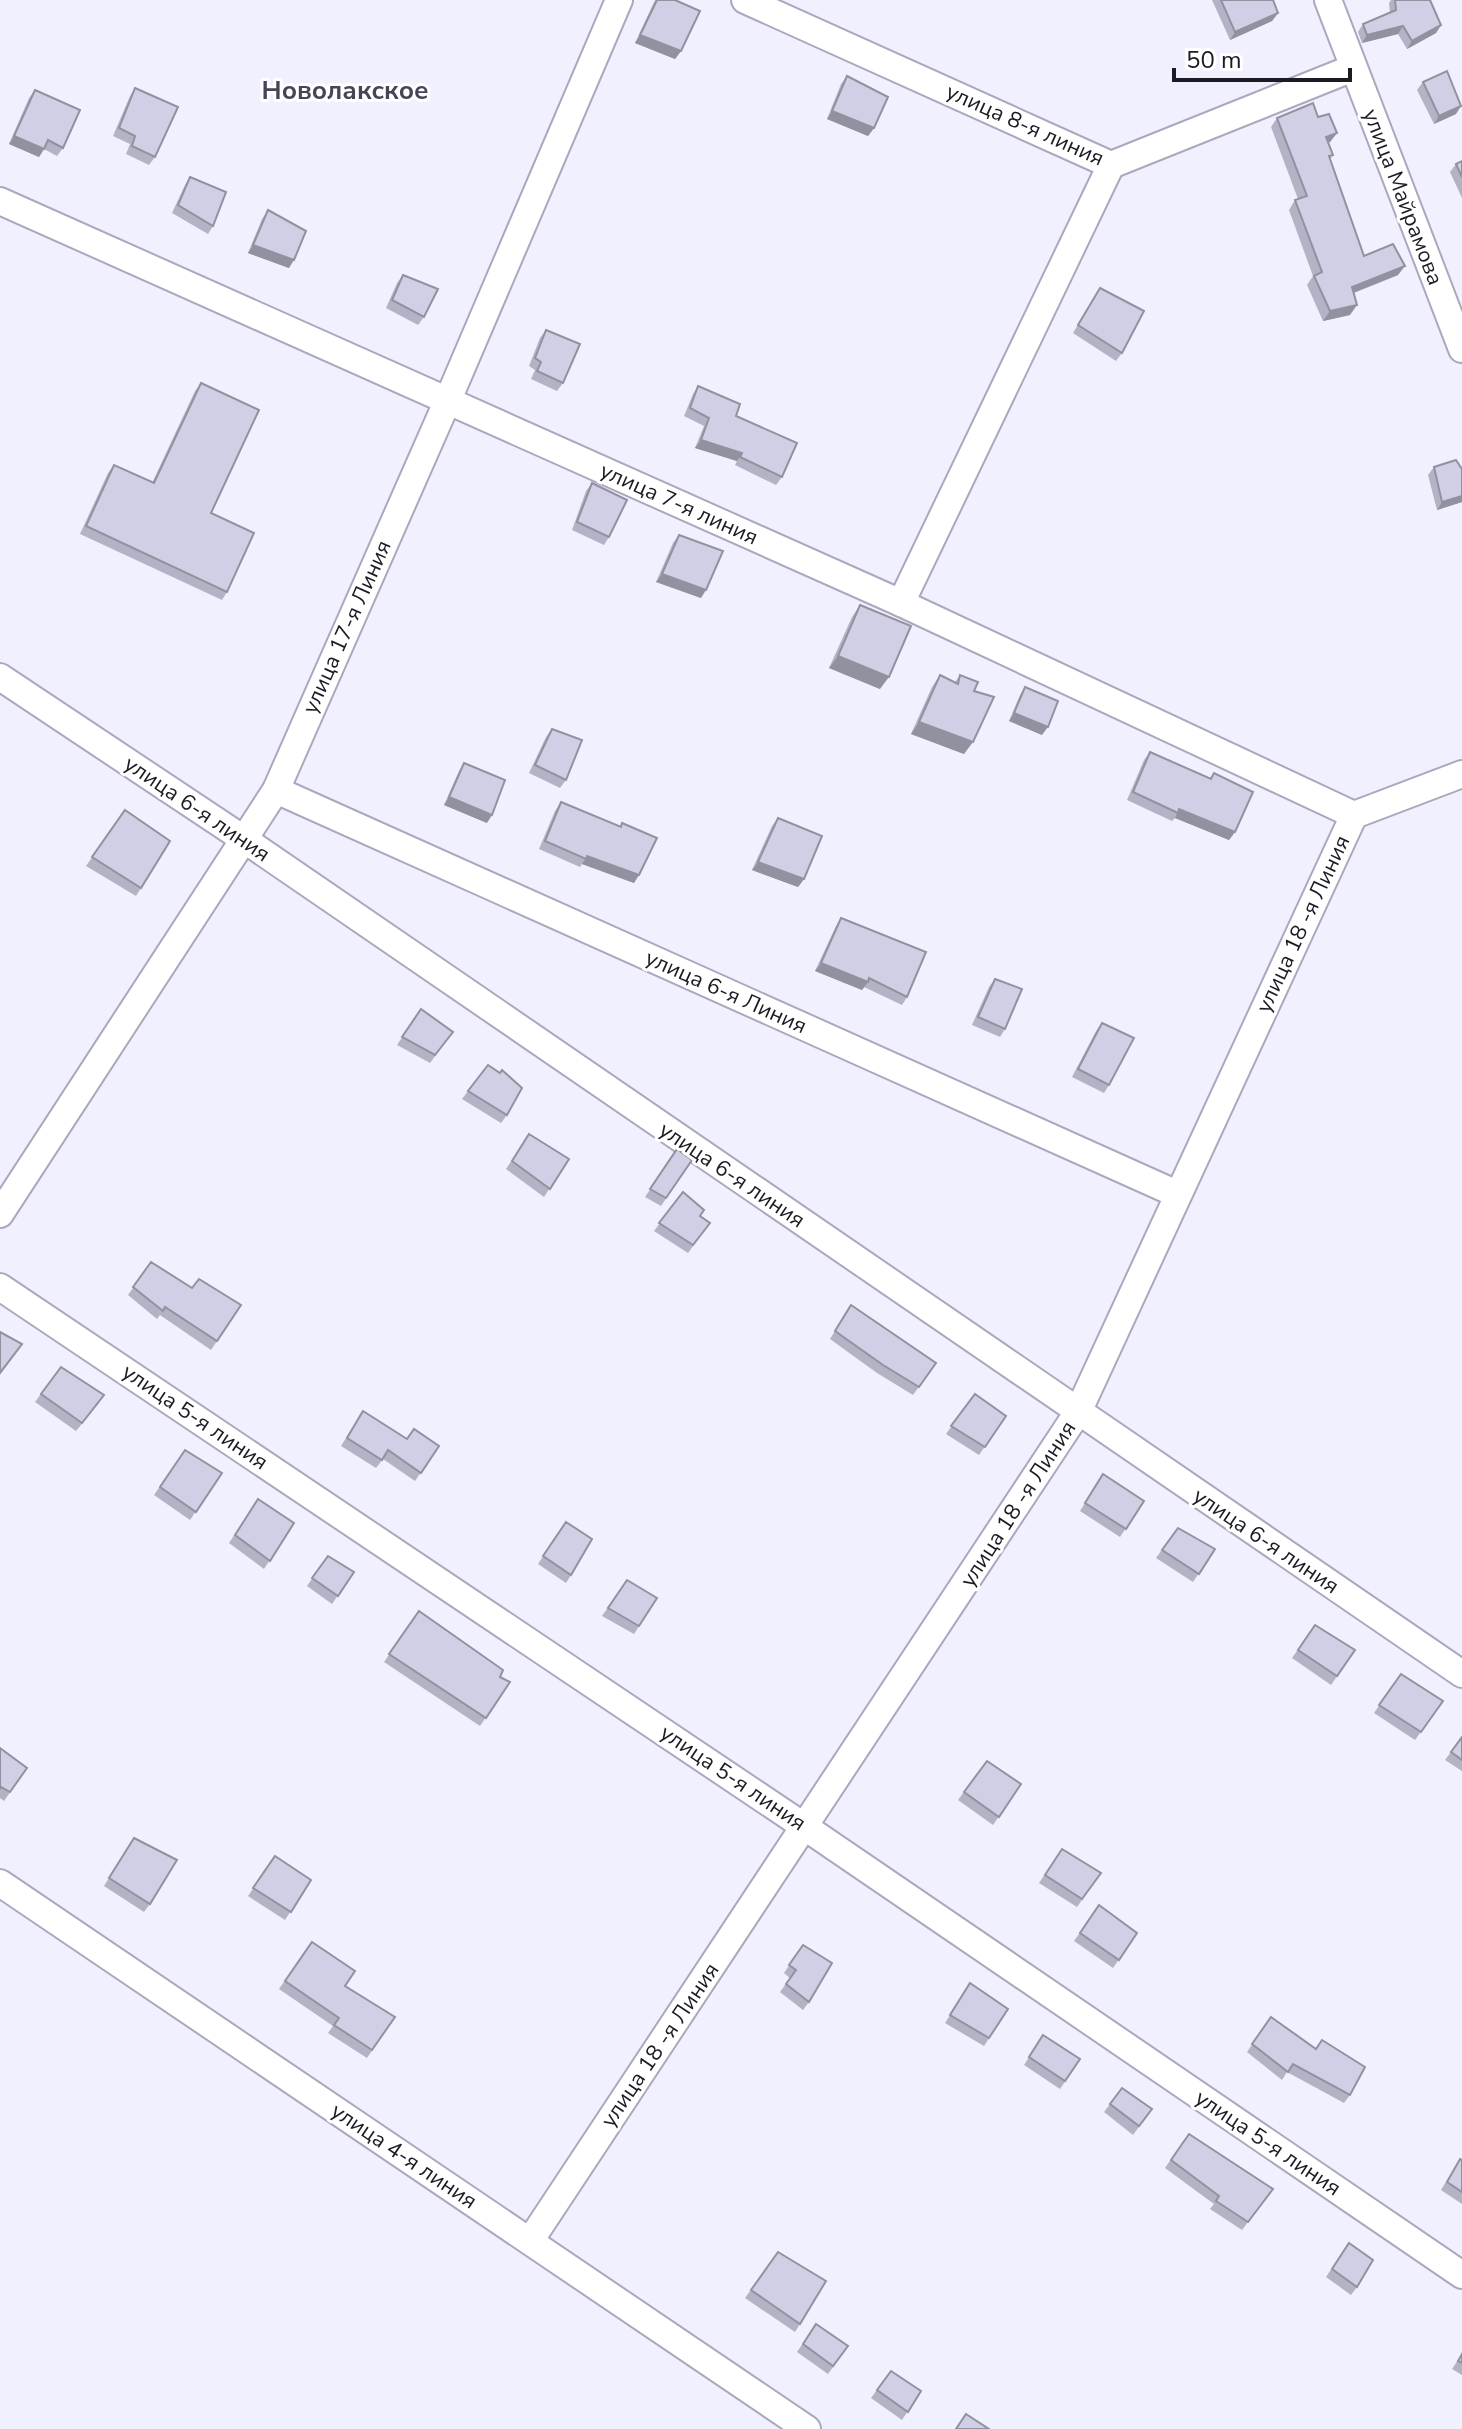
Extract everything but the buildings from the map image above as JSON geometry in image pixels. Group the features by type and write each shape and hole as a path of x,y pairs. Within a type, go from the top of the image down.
{"street":[{"name":"улица 17-я Линия","path":"0,1214 276,790 619,0"},
{"name":"улица 8-я линия","path":"745,0 1111,165 1353,68"},
{"name":"улица Майрамова","path":"1328,0 1462,349"},
{"path":"901,603 1111,165"},
{"name":"улица 7-я линия","path":"0,201 901,603 1354,815"},
{"name":"улица 6-я линия","path":"0,677 245,840 1462,1674"},
{"name":"улица 18 -я Линия","path":"530,2241 1078,1412 1354,815 1462,774"},
{"name":"улица 6-я Линия","path":"276,790 1177,1194"},
{"name":"улица 5-я линия","path":"0,1287 805,1827 1462,2275"},
{"name":"улица 4-я линия","path":"0,1883 807,2429"}],"district":[{"name":"Новолакское","path":"345,90"}]}
